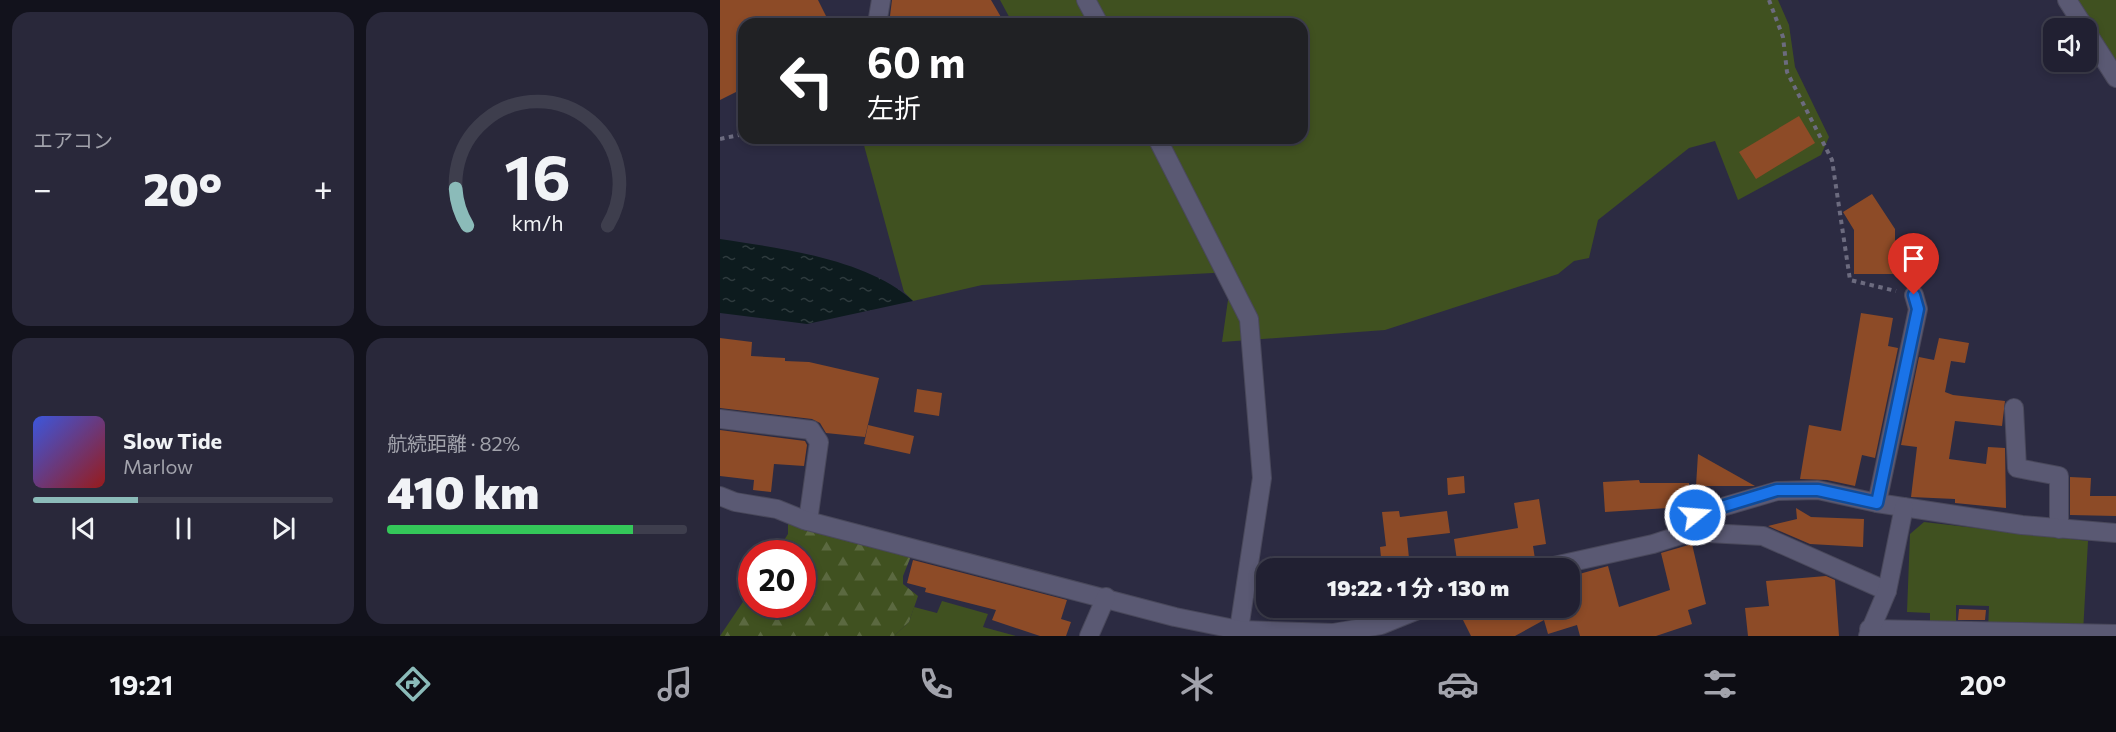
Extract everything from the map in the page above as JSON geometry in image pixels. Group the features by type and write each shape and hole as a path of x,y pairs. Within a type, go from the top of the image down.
{"street":[{"path":"878,18 881,0"},
{"path":"1086,0 1096,18"},
{"path":"2067,0 2078,18"},
{"path":"2097,48 2116,78"},
{"path":"1160,144 1249,319 1263,478 1239,633"},
{"path":"1877,503 1918,309 1914,295"},
{"path":"2014,408 2017,468 2059,476 2059,529"},
{"path":"720,419 811,429 819,442 808,521"},
{"path":"1690,532 1695,515 1777,490 1818,490 1877,503 2059,529 2116,532"},
{"path":"720,497 735,502 777,508 808,521 1239,633 1333,633 1381,625 1398,618"},
{"path":"1904,507 1887,591 1868,633 2115,634"},
{"path":"1580,560 1653,544 1690,532 1763,536 1887,591"},
{"path":"1089,636 1106,597"}],"path":[{"path":"1769,0 1783,37 1787,72 1832,160 1850,280 1914,295"},
{"path":"720,139 738,135"}],"green space":[{"path":"1000,0 1778,0 1789,25 1795,67 1829,137 1821,155 1738,200 1715,141 1689,148 1598,220 1589,258 1574,261 1558,274 1385,330 1222,342 1232,272 982,285 913,301 904,292 864,144 1308,144 1308,18 1010,18"},
{"path":"2070,0 2116,0 2116,64 2097,38 2097,18 2083,18"},
{"path":"788,521 913,551 903,576 903,584 918,596 909,622 894,636 720,636 738,609 738,618 816,618 816,540 784,540 788,534"},
{"path":"1924,522 2088,541 2083,633 1988,631 1989,606 1956,605 1956,629 1930,629 1930,613 1907,612 1910,534"},
{"path":"942,601 988,614 983,627 1016,636 894,636 909,622 914,607 937,613"}],"water":[{"path":"720,239 795,251 848,265 894,287 913,301 807,324 720,313"}],"building":[{"path":"720,0 818,0 827,18 738,18 738,91 720,100"},
{"path":"892,0 991,0 1002,18 891,18"},
{"path":"1799,116 1815,143 1756,179 1739,152"},
{"path":"1872,194 1895,229 1895,274 1854,274 1854,230 1843,212"},
{"path":"1861,313 1893,318 1888,346 1898,348 1875,458 1862,455 1855,486 1827,480 1800,479 1809,425 1841,431"},
{"path":"720,338 752,342 751,356 809,362 879,378 865,437 826,433 820,423 812,419 720,408"},
{"path":"1939,338 1969,343 1965,363 1951,361 1945,392 2005,401 2002,426 1955,421 1949,459 1986,464 1988,447 2005,448 2006,508 1955,503 1955,499 1911,497 1917,447 1901,445 1919,357 1934,360"},
{"path":"917,389 942,393 939,416 914,412"},
{"path":"868,425 914,436 910,454 864,444"},
{"path":"720,430 805,441 807,445 804,466 774,464 771,492 753,490 754,480 720,476"},
{"path":"1698,454 1755,486 1696,486"},
{"path":"1464,476 1465,493 1448,495 1447,478"},
{"path":"2070,477 2091,478 2090,496 2116,496 2116,516 2070,515"},
{"path":"1639,480 1640,483 1689,483 1689,506 1684,513 1668,513 1668,508 1605,512 1603,482"},
{"path":"1539,499 1546,544 1533,546 1535,558 1457,558 1454,539 1518,528 1514,503"},
{"path":"1796,508 1811,517 1864,519 1863,547 1810,544 1768,526 1797,519"},
{"path":"1399,511 1400,517 1447,511 1450,533 1407,538 1409,558 1381,558 1380,547 1386,546 1382,512"},
{"path":"1692,544 1706,604 1688,610 1692,624 1656,636 1580,636 1577,625 1548,634 1544,620 1515,636 1471,636 1462,618 1580,618 1580,574 1608,566 1619,607 1670,590 1661,553"},
{"path":"913,560 1067,600 1061,619 1071,622 1066,636 1040,636 992,620 996,610 925,592 926,588 907,583"},
{"path":"1826,576 1835,580 1839,636 1748,636 1745,608 1769,606 1766,581"},
{"path":"1959,609 1986,610 1985,620 1958,620"}],"route":[{"path":"1695,515 1777,490 1818,490 1877,503 1918,309 1914,295"}]}
